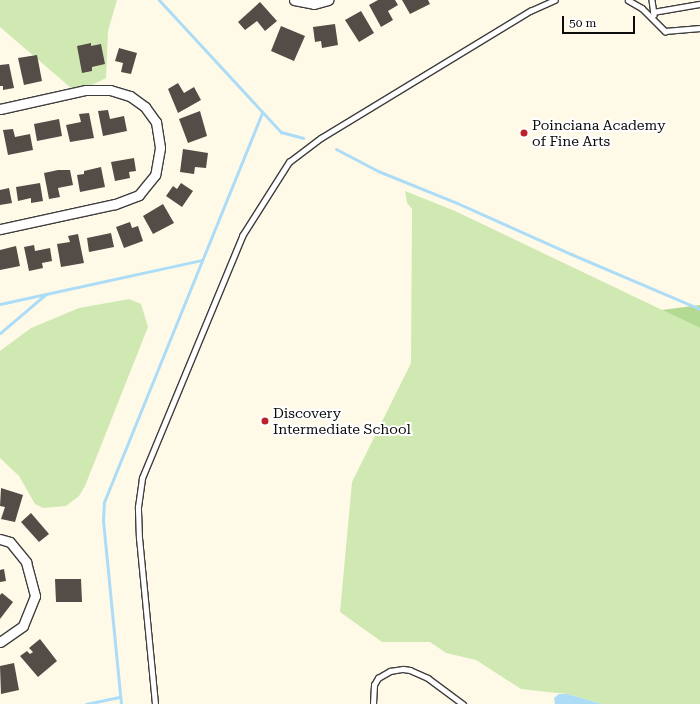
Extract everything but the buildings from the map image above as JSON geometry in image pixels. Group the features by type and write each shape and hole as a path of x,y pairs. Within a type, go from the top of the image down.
{"street":[{"path":"294,0 314,4 328,0"},
{"path":"0,109 86,90 110,90 130,96 145,107 156,122 160,148 155,175 139,195 115,204 0,228"},
{"path":"0,539 10,542 26,562 35,596 23,626 0,642"}],"lane":[{"path":"155,704 139,539 138,507 142,478 242,236 289,162 321,138 496,31 530,11 555,0"},
{"path":"628,0 642,8 655,23 665,31 700,28"},
{"path":"652,0 655,23"},
{"path":"653,12 700,4"},
{"path":"373,704 374,685 378,678 390,671 403,669 410,670 428,678 463,704"}],"green space":[{"path":"0,0 117,0 108,31 106,78 92,85 71,88 0,27"},
{"path":"405,191 455,211 700,328 700,704 602,704 567,694 521,689 476,660 446,653 430,642 382,642 340,612 352,482 411,363 412,209 407,203"},
{"path":"129,299 141,304 148,327 85,486 79,496 66,506 43,508 35,504 19,476 0,458 0,351 31,328 79,308"},
{"path":"700,305 700,328 662,310"}],"water":[{"path":"559,694 567,694 602,704 555,704 554,698"}],"waterway":[{"path":"159,0 281,132 303,138"},
{"path":"121,704 103,520 104,502 262,112"},
{"path":"336,149 378,171 457,203 700,309"},
{"path":"0,304 201,260"},
{"path":"0,333 46,294"},
{"path":"86,704 120,697"}],"place":[{"name":"Poinciana Academy of Fine Arts","path":"524,133"},
{"name":"Discovery Intermediate School","path":"265,421"}]}
